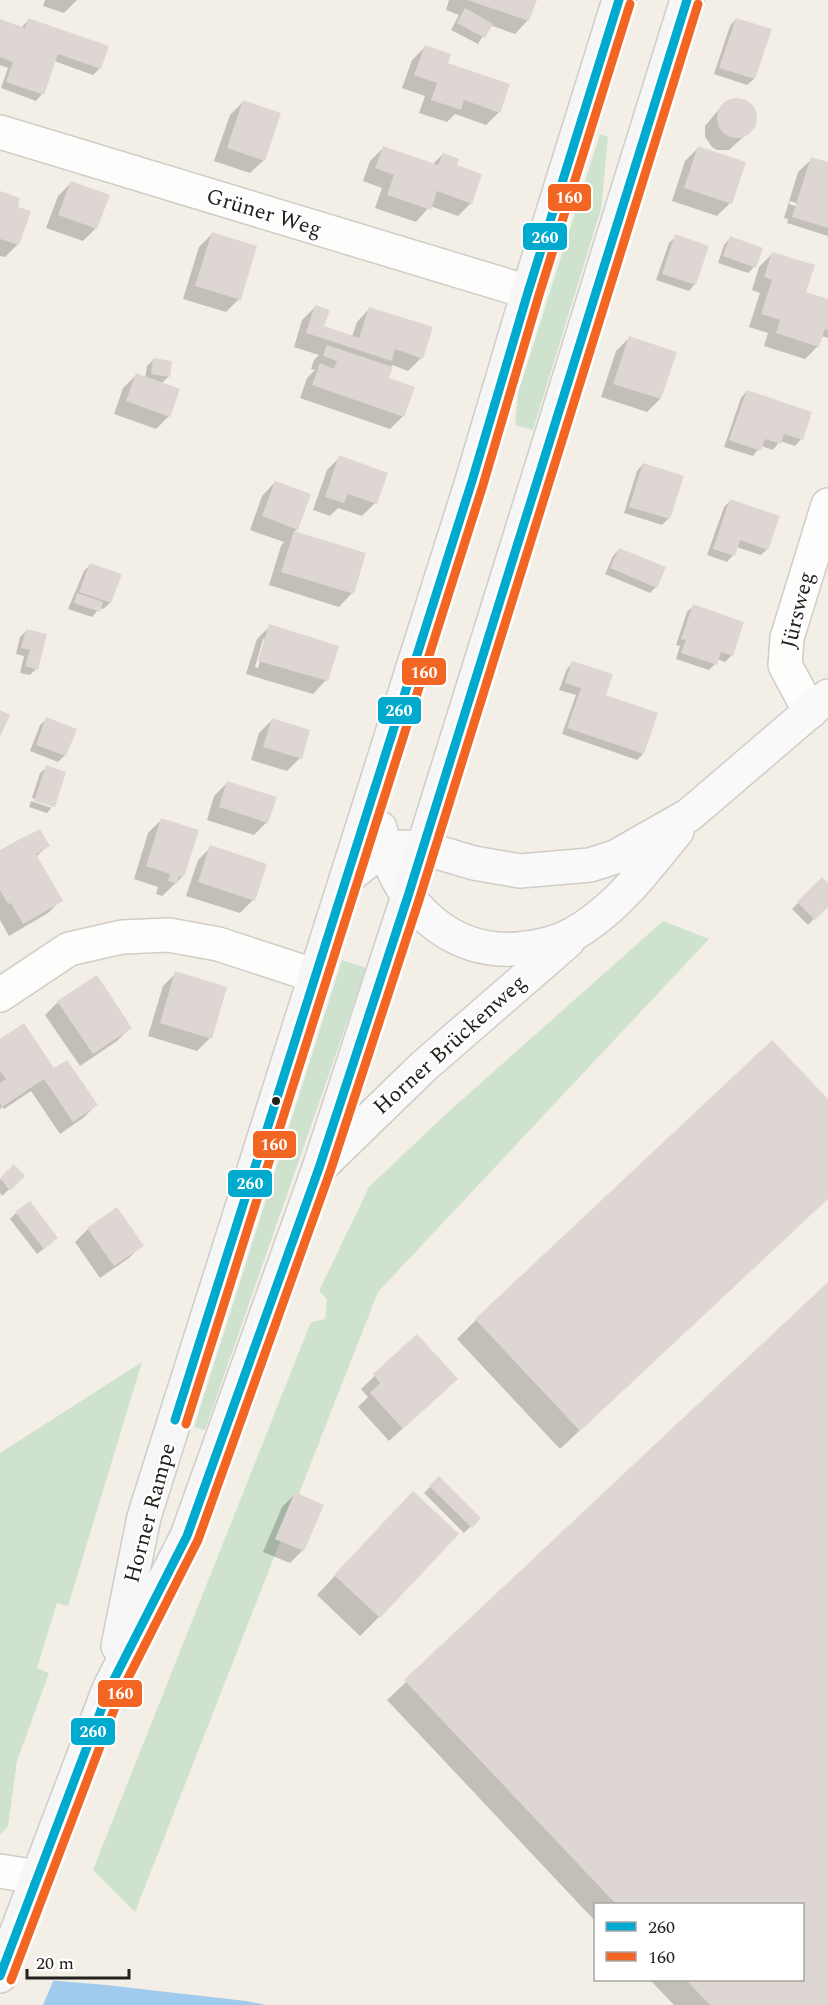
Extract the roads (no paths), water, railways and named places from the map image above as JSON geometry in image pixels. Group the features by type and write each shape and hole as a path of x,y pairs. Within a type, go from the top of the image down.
{"main road":[{"name":"Horner Rampe","path":"109,1689 144,1517 472,481 619,0"},
{"name":"Horner Rampe","path":"5,1963 109,1689 187,1536 319,1168 408,896 687,0"}],"street":[{"name":"Grüner Weg","path":"0,132 528,292"},
{"name":"Jürsweg","path":"819,704 785,665 786,638 828,505"},
{"name":"Horner Brückenweg","path":"384,850 405,847 423,848 474,863 520,871 590,866 615,857 689,815 819,704"},
{"name":"Horner Brückenweg","path":"375,787 384,850 391,867 417,908 451,936 471,945 495,950 516,950 540,946 585,927"},
{"name":"Horner Brückenweg","path":"319,1168 424,1066 628,892 689,815"},
{"path":"347,878 384,850"},
{"path":"0,995 69,950 122,937 169,936 218,944 316,976"},
{"path":"0,1870 37,1877"}],"water":[{"path":"0,1976 106,1985 266,2005 0,2005"}]}
